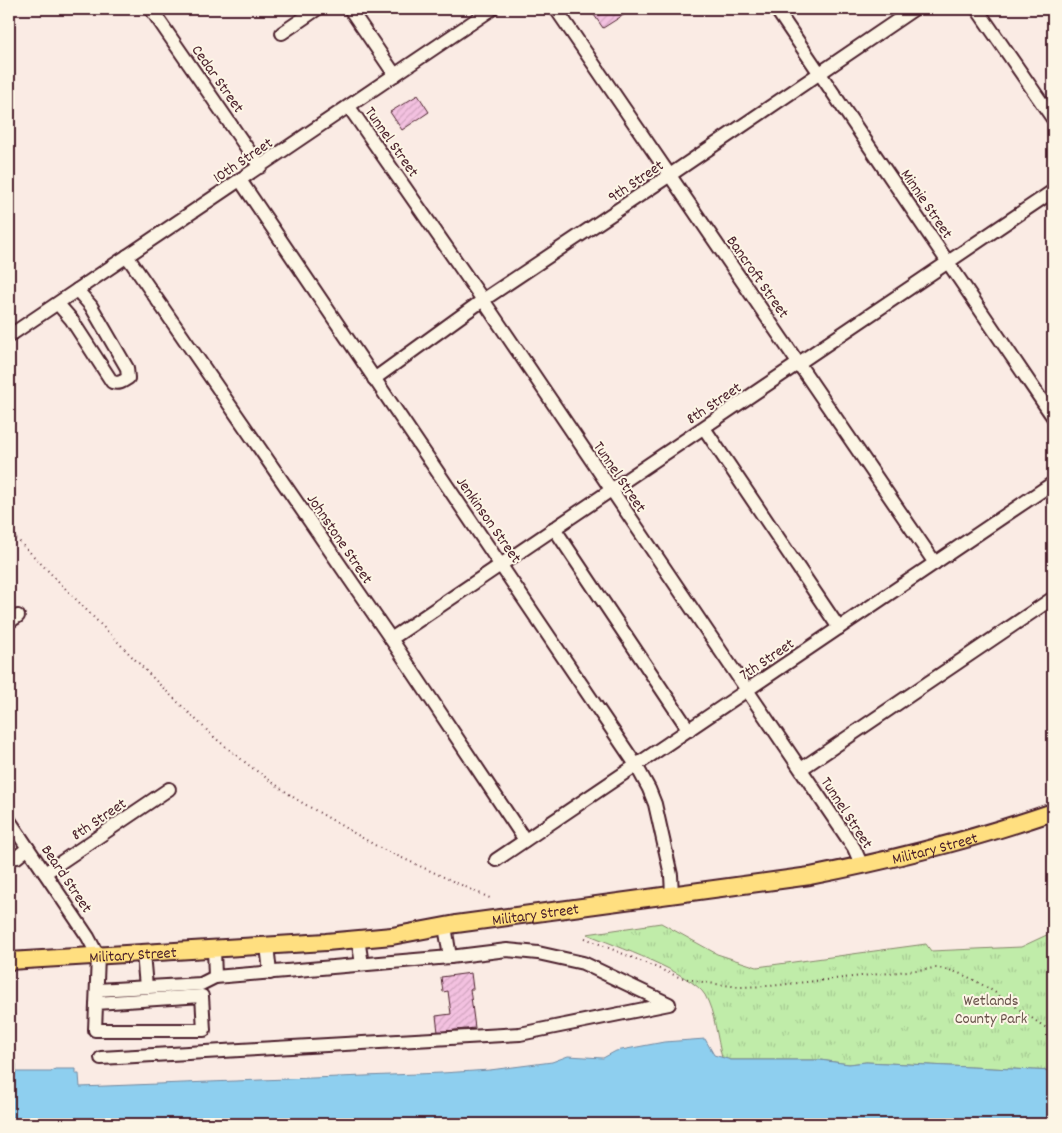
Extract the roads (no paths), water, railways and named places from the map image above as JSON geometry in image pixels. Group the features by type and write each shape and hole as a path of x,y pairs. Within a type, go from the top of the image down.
{"main road":[{"name":"Military Street","path":"9,962 267,946 392,936 446,926 810,876 862,866 997,831 1053,812"}],"street":[{"name":"Cedar Street","path":"151,9 260,166"},
{"path":"282,33 317,9"},
{"path":"350,9 395,75"},
{"name":"10th Street","path":"9,336 492,9"},
{"name":"Bancroft Street","path":"556,9 935,563"},
{"name":"Minnie Street","path":"776,9 1053,417"},
{"name":"9th Street","path":"374,378 483,300 914,9"},
{"path":"977,9 1053,119"},
{"name":"Tunnel Street","path":"349,107 483,300 748,690 854,848 862,866"},
{"name":"Jenkinson Street","path":"240,180 501,564 650,788 671,875 672,894"},
{"name":"8th Street","path":"391,639 1053,191"},
{"name":"Johnstone Street","path":"127,256 391,639 526,840"},
{"path":"58,304 71,319 112,382 117,384 123,382 128,378 127,368 91,306 77,290"},
{"path":"704,428 839,628"},
{"name":"7th Street","path":"496,860 1053,483"},
{"path":"554,528 689,730"},
{"path":"801,769 1053,598"},
{"name":"8th Street","path":"46,873 169,789"},
{"name":"Beard Street","path":"9,820 88,936 98,956"},
{"path":"9,858 17,857 28,848"},
{"path":"446,926 450,957"},
{"path":"358,939 362,964"},
{"path":"267,946 270,973"},
{"path":"214,949 215,977"},
{"path":"96,997 146,987 201,984 215,977 450,957 507,950 547,955 583,963 669,1004 520,1034 101,1058"},
{"path":"143,953 146,987"},
{"path":"96,997 202,996 204,1030 95,1030 96,997 98,956"}],"water":[{"path":"705,1039 714,1055 731,1060 820,1060 849,1064 866,1062 1053,1071 1053,1124 9,1124 9,1065 16,1064 16,1072 51,1072 55,1069 76,1069 76,1074 79,1074 80,1087 490,1070 552,1062 568,1056 603,1058 616,1051 664,1042"}],"park label":[{"name":"Wetlands County Park","path":"991,1008"}]}
